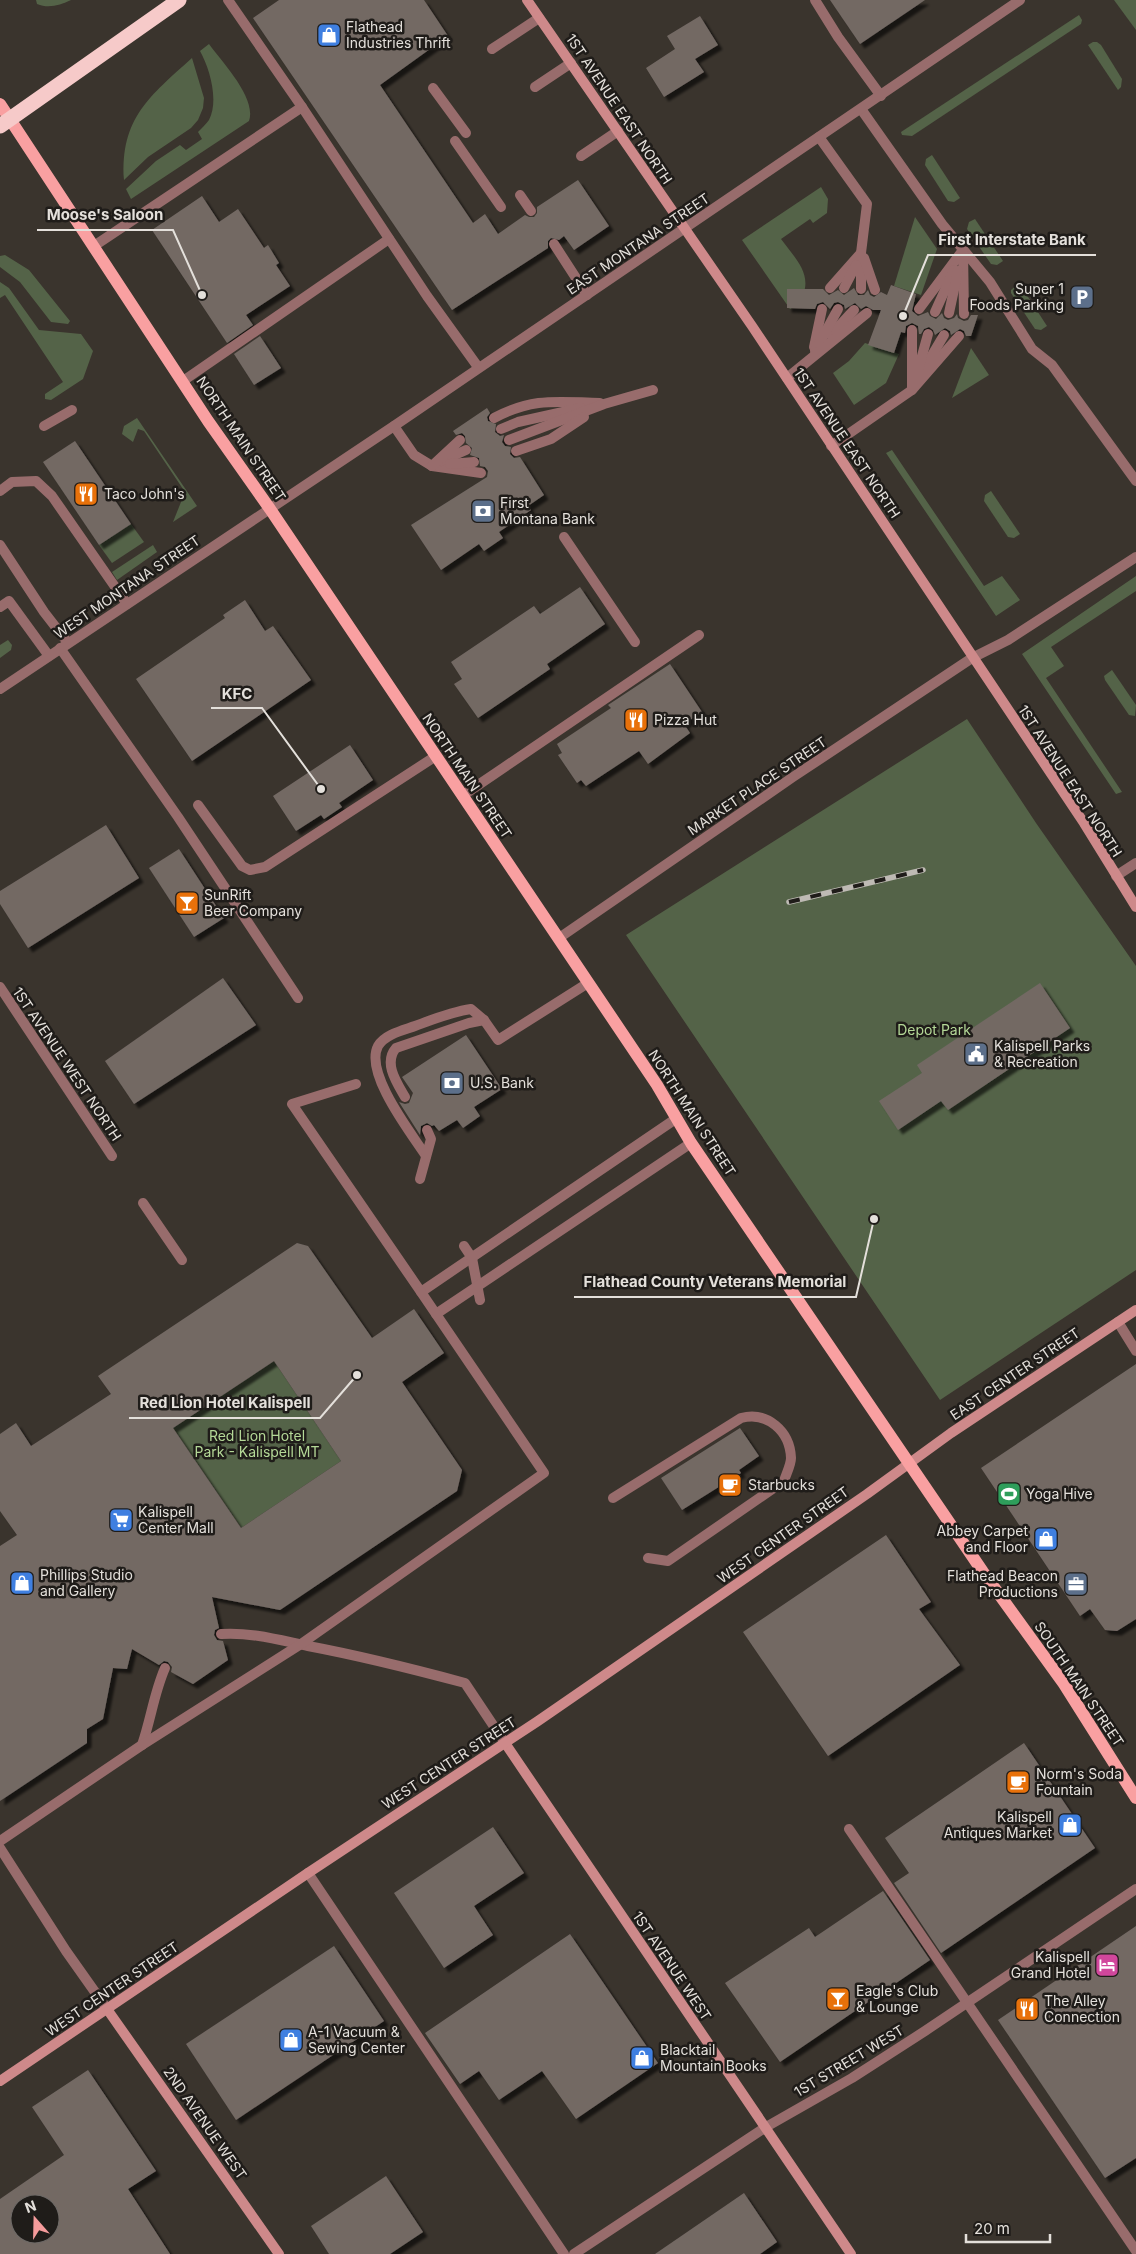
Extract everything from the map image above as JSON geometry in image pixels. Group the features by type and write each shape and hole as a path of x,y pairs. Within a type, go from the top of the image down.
{"highway":[{"path":"5,122 178,0"}],"main road":[{"name":"NORTH MAIN STREET","path":"0,104 5,122 94,246 559,938 677,1118 691,1143 910,1464"},
{"name":"SOUTH MAIN STREET","path":"910,1464 983,1572 1064,1684 1136,1798"}],"street":[{"path":"228,0 478,367"},
{"name":"1ST AVENUE EAST NORTH","path":"527,0 786,378 1084,823 1136,907"},
{"path":"815,0 881,96"},
{"name":"EAST MONTANA STREET","path":"270,509 1020,0"},
{"path":"492,49 539,18"},
{"path":"535,87 571,62"},
{"path":"433,88 466,133"},
{"path":"94,246 302,107"},
{"path":"861,109 942,224 990,282 1032,349 1052,365 1136,481"},
{"path":"581,156 618,131"},
{"path":"819,137 867,204 862,253 861,289"},
{"path":"455,141 501,207"},
{"path":"520,195 531,211"},
{"path":"183,381 389,238"},
{"path":"554,244 587,294"},
{"path":"919,309 963,250"},
{"path":"935,312 963,250"},
{"path":"949,313 963,250"},
{"path":"963,250 964,314"},
{"path":"844,288 862,253"},
{"path":"830,288 862,253"},
{"path":"862,253 875,290"},
{"path":"812,356 822,309"},
{"path":"812,356 838,309"},
{"path":"812,356 854,310"},
{"path":"786,378 867,313"},
{"path":"912,330 912,390"},
{"path":"912,390 928,334"},
{"path":"912,390 944,335"},
{"path":"831,446 912,390 959,336"},
{"path":"501,429 526,420 604,404 653,390"},
{"path":"494,418 512,409 541,401 604,404"},
{"path":"509,440 604,404"},
{"path":"516,451 551,439 604,404"},
{"path":"44,426 72,410"},
{"path":"394,426 414,455 432,466 481,473"},
{"path":"432,466 460,440"},
{"path":"432,466 466,450"},
{"path":"432,466 474,462"},
{"path":"0,491 12,482 36,481 52,496 127,604"},
{"name":"WEST MONTANA STREET","path":"0,689 270,509"},
{"path":"564,537 635,642"},
{"path":"0,546 64,646 298,998"},
{"name":"MARKET PLACE STREET","path":"559,938 793,777 972,658 1008,640 1136,557"},
{"path":"0,607 9,601 49,656"},
{"path":"462,796 699,635"},
{"path":"198,805 242,866 250,870 265,867 436,756"},
{"path":"1116,876 1136,863"},
{"path":"426,1156 386,1092 377,1069 376,1056 379,1045 396,1033 454,1011 471,1010 484,1020 498,1040 588,982"},
{"name":"1ST AVENUE WEST NORTH","path":"0,988 112,1156"},
{"path":"405,1097 397,1084 391,1063 392,1054 396,1048 469,1023 484,1020"},
{"path":"0,1841 142,1744 301,1644 544,1473 292,1104 356,1084"},
{"path":"421,1292 677,1118"},
{"path":"420,1179 431,1139 427,1130"},
{"path":"436,1314 691,1143"},
{"path":"143,1203 182,1260"},
{"path":"464,1246 472,1258 479,1286 480,1300"},
{"name":"EAST CENTER STREET","path":"910,1464 951,1433 1136,1310"},
{"path":"1118,1322 1136,1351"},
{"path":"613,1498 741,1418 752,1415 763,1417 776,1424 787,1440 791,1460 784,1481 668,1560 648,1558"},
{"name":"WEST CENTER STREET","path":"0,2081 308,1873 505,1743 910,1464"},
{"path":"221,1634 243,1633 376,1659 465,1683 505,1743"},
{"path":"142,1744 149,1724 156,1689 165,1668"},
{"name":"1ST AVENUE WEST","path":"505,1743 851,2254"},
{"path":"848,1829 1136,2252"},
{"path":"0,1848 66,1951 107,2009"},
{"path":"308,1873 564,2254"},
{"name":"1ST STREET WEST","path":"574,2254 766,2127 852,2078 1136,1889"},
{"name":"2ND AVENUE WEST","path":"107,2009 280,2254"}],"green space":[{"path":"36,0 71,0 59,5 50,6 37,4"},
{"path":"1114,0 1136,0 1136,30"},
{"path":"1079,15 1082,20 1081,24 912,136 902,135 901,132"},
{"path":"1093,42 1101,45 1122,79 1121,87 1118,90 1088,45"},
{"path":"209,44 243,91 250,112 249,121 131,199 126,189 156,161 180,145 186,150 202,139 198,132 209,120 212,112 213,95 210,76 200,51"},
{"path":"192,58 204,98 203,108 198,120 191,128 148,157 124,180 124,159 127,140 133,124 151,97"},
{"path":"932,155 960,198 954,202 948,201 925,165 926,159"},
{"path":"821,187 828,199 827,213 813,223 810,219 781,239 796,259 805,280 802,297 790,309 742,240"},
{"path":"915,217 937,249 921,295 894,286"},
{"path":"975,219 1003,261 997,265 991,264 967,229 969,222"},
{"path":"5,255 29,270 70,321 68,324 51,322 20,282 0,267 0,256"},
{"path":"0,282 9,288 39,330 81,334 93,351 83,379 51,400 45,399 45,394 63,382 5,295 0,298"},
{"path":"1019,283 1047,326 1041,330 1035,329 1011,293 1011,290"},
{"path":"865,343 899,354 886,383 854,405 833,373 849,361"},
{"path":"971,348 989,375 952,398"},
{"path":"137,418 197,506 173,522 185,492 144,431 138,429 133,442 122,434 124,426"},
{"path":"892,450 984,586 1002,576 1020,600 996,616 886,453"},
{"path":"991,491 1020,534 1014,538 1008,537 984,501 985,495"},
{"path":"131,524 144,542 112,563 99,545"},
{"path":"153,545 157,552 117,580 112,572"},
{"path":"1136,576 1136,591 1051,647 1064,666 1046,678 1122,792 1116,794 1022,654"},
{"path":"8,640 12,645 11,650 0,658 0,645"},
{"path":"1112,670 1136,705 1135,716 1129,715 1105,680 1104,676"},
{"name":"Depot Park","path":"967,719 1036,823 1136,966 1136,1270 940,1400 626,935"},
{"name":"Red Lion Hotel Park - Kalispell MT","path":"274,1361 341,1461 241,1528 173,1428"}],"building":[{"path":"279,0 424,0 448,36 380,85 473,223 485,214 498,234 525,215 534,217 537,213 537,207 578,180 609,226 574,250 564,236 559,240 551,238 548,241 548,248 452,310 253,18"},
{"path":"830,0 925,0 860,44"},
{"path":"700,16 718,45 695,59 704,72 664,97 646,68 675,49 667,36"},
{"path":"202,196 219,222 238,209 264,248 268,245 279,263 276,265 290,286 246,315 253,325 227,343 152,230"},
{"path":"891,285 916,294 912,311 918,316 928,312 930,316 936,319 942,313 944,318 948,320 954,318 957,314 958,318 964,321 968,320 971,315 978,315 971,336 966,336 964,331 960,329 951,335 950,331 945,328 935,335 929,327 919,334 918,326 912,323 906,326 905,333 901,332 894,353 868,345 881,310 873,310 866,306 861,309 855,303 845,309 844,305 838,302 834,303 830,309 823,302 817,304 815,309 787,308 787,289 823,289 829,295 838,290 844,295 854,288 858,295 864,295 868,290 870,295 874,297 881,292 887,295"},
{"path":"260,336 281,368 254,385 234,354"},
{"path":"487,408 490,413 487,417 488,421 496,424 495,432 500,436 504,435 502,442 505,446 511,447 510,454 514,458 520,457 544,495 528,506 531,510 499,532 503,538 484,551 479,544 441,570 411,525 487,477 488,471 485,467 480,466 479,458 470,455 472,448 466,443 465,436 462,433 456,435 453,431"},
{"path":"75,441 131,524 99,545 43,462"},
{"path":"580,587 605,624 547,664 550,669 478,718 454,684 462,679 451,662 534,606 540,614"},
{"path":"245,600 265,631 273,626 311,680 192,761 136,679 225,618 223,615"},
{"path":"670,664 702,712 684,724 690,733 648,764 639,751 586,786 581,780 577,783 558,755 562,753 557,744 611,708 608,705"},
{"path":"350,745 373,780 339,803 342,807 324,819 321,815 296,831 273,796"},
{"path":"106,825 139,878 28,948 0,904 0,891"},
{"path":"179,849 224,918 194,937 149,868"},
{"path":"223,978 256,1025 134,1104 105,1061"},
{"path":"1040,983 1070,1028 948,1110 941,1101 898,1130 879,1101 922,1073 917,1065"},
{"name":"U.S. Bank","path":"466,1035 502,1089 474,1107 480,1116 463,1128 457,1120 439,1131 434,1125 432,1126 427,1123 421,1126 420,1135 399,1102 409,1103 413,1093 402,1077"},
{"name":"Kalispell Center Mall","path":"297,1243 308,1246 372,1338 414,1309 444,1353 402,1382 462,1470 457,1491 280,1610 212,1597 219,1628 215,1630 214,1635 217,1640 223,1641 228,1660 193,1684 171,1672 172,1667 168,1662 164,1661 159,1665 132,1649 127,1669 113,1668 103,1719 87,1729 87,1743 0,1801 0,1546 17,1535 0,1511 0,1434 16,1423 31,1446 111,1394 98,1376","holes":["274,1361 341,1461 241,1528 173,1428"]},
{"path":"1136,1364 1136,1619 1117,1631 1105,1630 1090,1609 1080,1616 981,1468"},
{"path":"740,1428 759,1456 739,1470 741,1473 682,1510 661,1478"},
{"path":"886,1535 931,1602 919,1609 960,1665 828,1756 743,1632"},
{"path":"1024,1743 1095,1848 941,1953 894,1883 909,1873 885,1838"},
{"path":"493,1827 524,1873 474,1906 493,1935 444,1968 394,1893"},
{"path":"883,1891 930,1960 780,2062 725,1983 809,1928 815,1937"},
{"path":"1136,1926 1136,2158 1105,2178 998,2020"},
{"path":"570,1934 658,2063 576,2119 542,2071 499,2100 479,2071 460,2084 425,2033"},
{"path":"334,1946 384,2021 236,2120 186,2044"},
{"path":"88,2070 156,2171 128,2189 170,2254 0,2254 0,2199 64,2155 32,2107"},
{"path":"386,2176 423,2232 390,2254 329,2254 311,2226"},
{"path":"744,2193 777,2242 760,2254 655,2254"}],"railway":[{"path":"789,902 923,870"}],"place":[{"name":"Flathead Industries Thrift","path":"329,35"},
{"name":"Moose's Saloon","path":"202,295"},
{"name":"Super 1 Foods Parking","path":"1082,297"},
{"name":"First Interstate Bank","path":"903,316"},
{"name":"Taco John's","path":"86,494"},
{"name":"First Montana Bank","path":"483,511"},
{"name":"Pizza Hut","path":"636,720"},
{"name":"KFC","path":"321,789"},
{"name":"SunRift Beer Company","path":"187,903"},
{"name":"Kalispell Parks & Recreation","path":"976,1054"},
{"name":"U.S. Bank","path":"452,1083"},
{"name":"Flathead County Veterans Memorial","path":"874,1219"},
{"name":"Red Lion Hotel Kalispell","path":"357,1375"},
{"name":"Starbucks","path":"730,1485"},
{"name":"Yoga Hive","path":"1009,1494"},
{"name":"Kalispell Center Mall","path":"121,1520"},
{"name":"Abbey Carpet and Floor","path":"1046,1539"},
{"name":"Phillips Studio and Gallery","path":"22,1583"},
{"name":"Flathead Beacon Productions","path":"1076,1584"},
{"name":"Norm's Soda Fountain","path":"1018,1782"},
{"name":"Kalispell Antiques Market","path":"1070,1825"},
{"name":"Kalispell Grand Hotel","path":"1107,1965"},
{"name":"Eagle's Club & Lounge","path":"838,1999"},
{"name":"The Alley Connection","path":"1027,2009"},
{"name":"A-1 Vacuum & Sewing Center","path":"291,2040"},
{"name":"Blacktail Mountain Books","path":"642,2058"}]}
